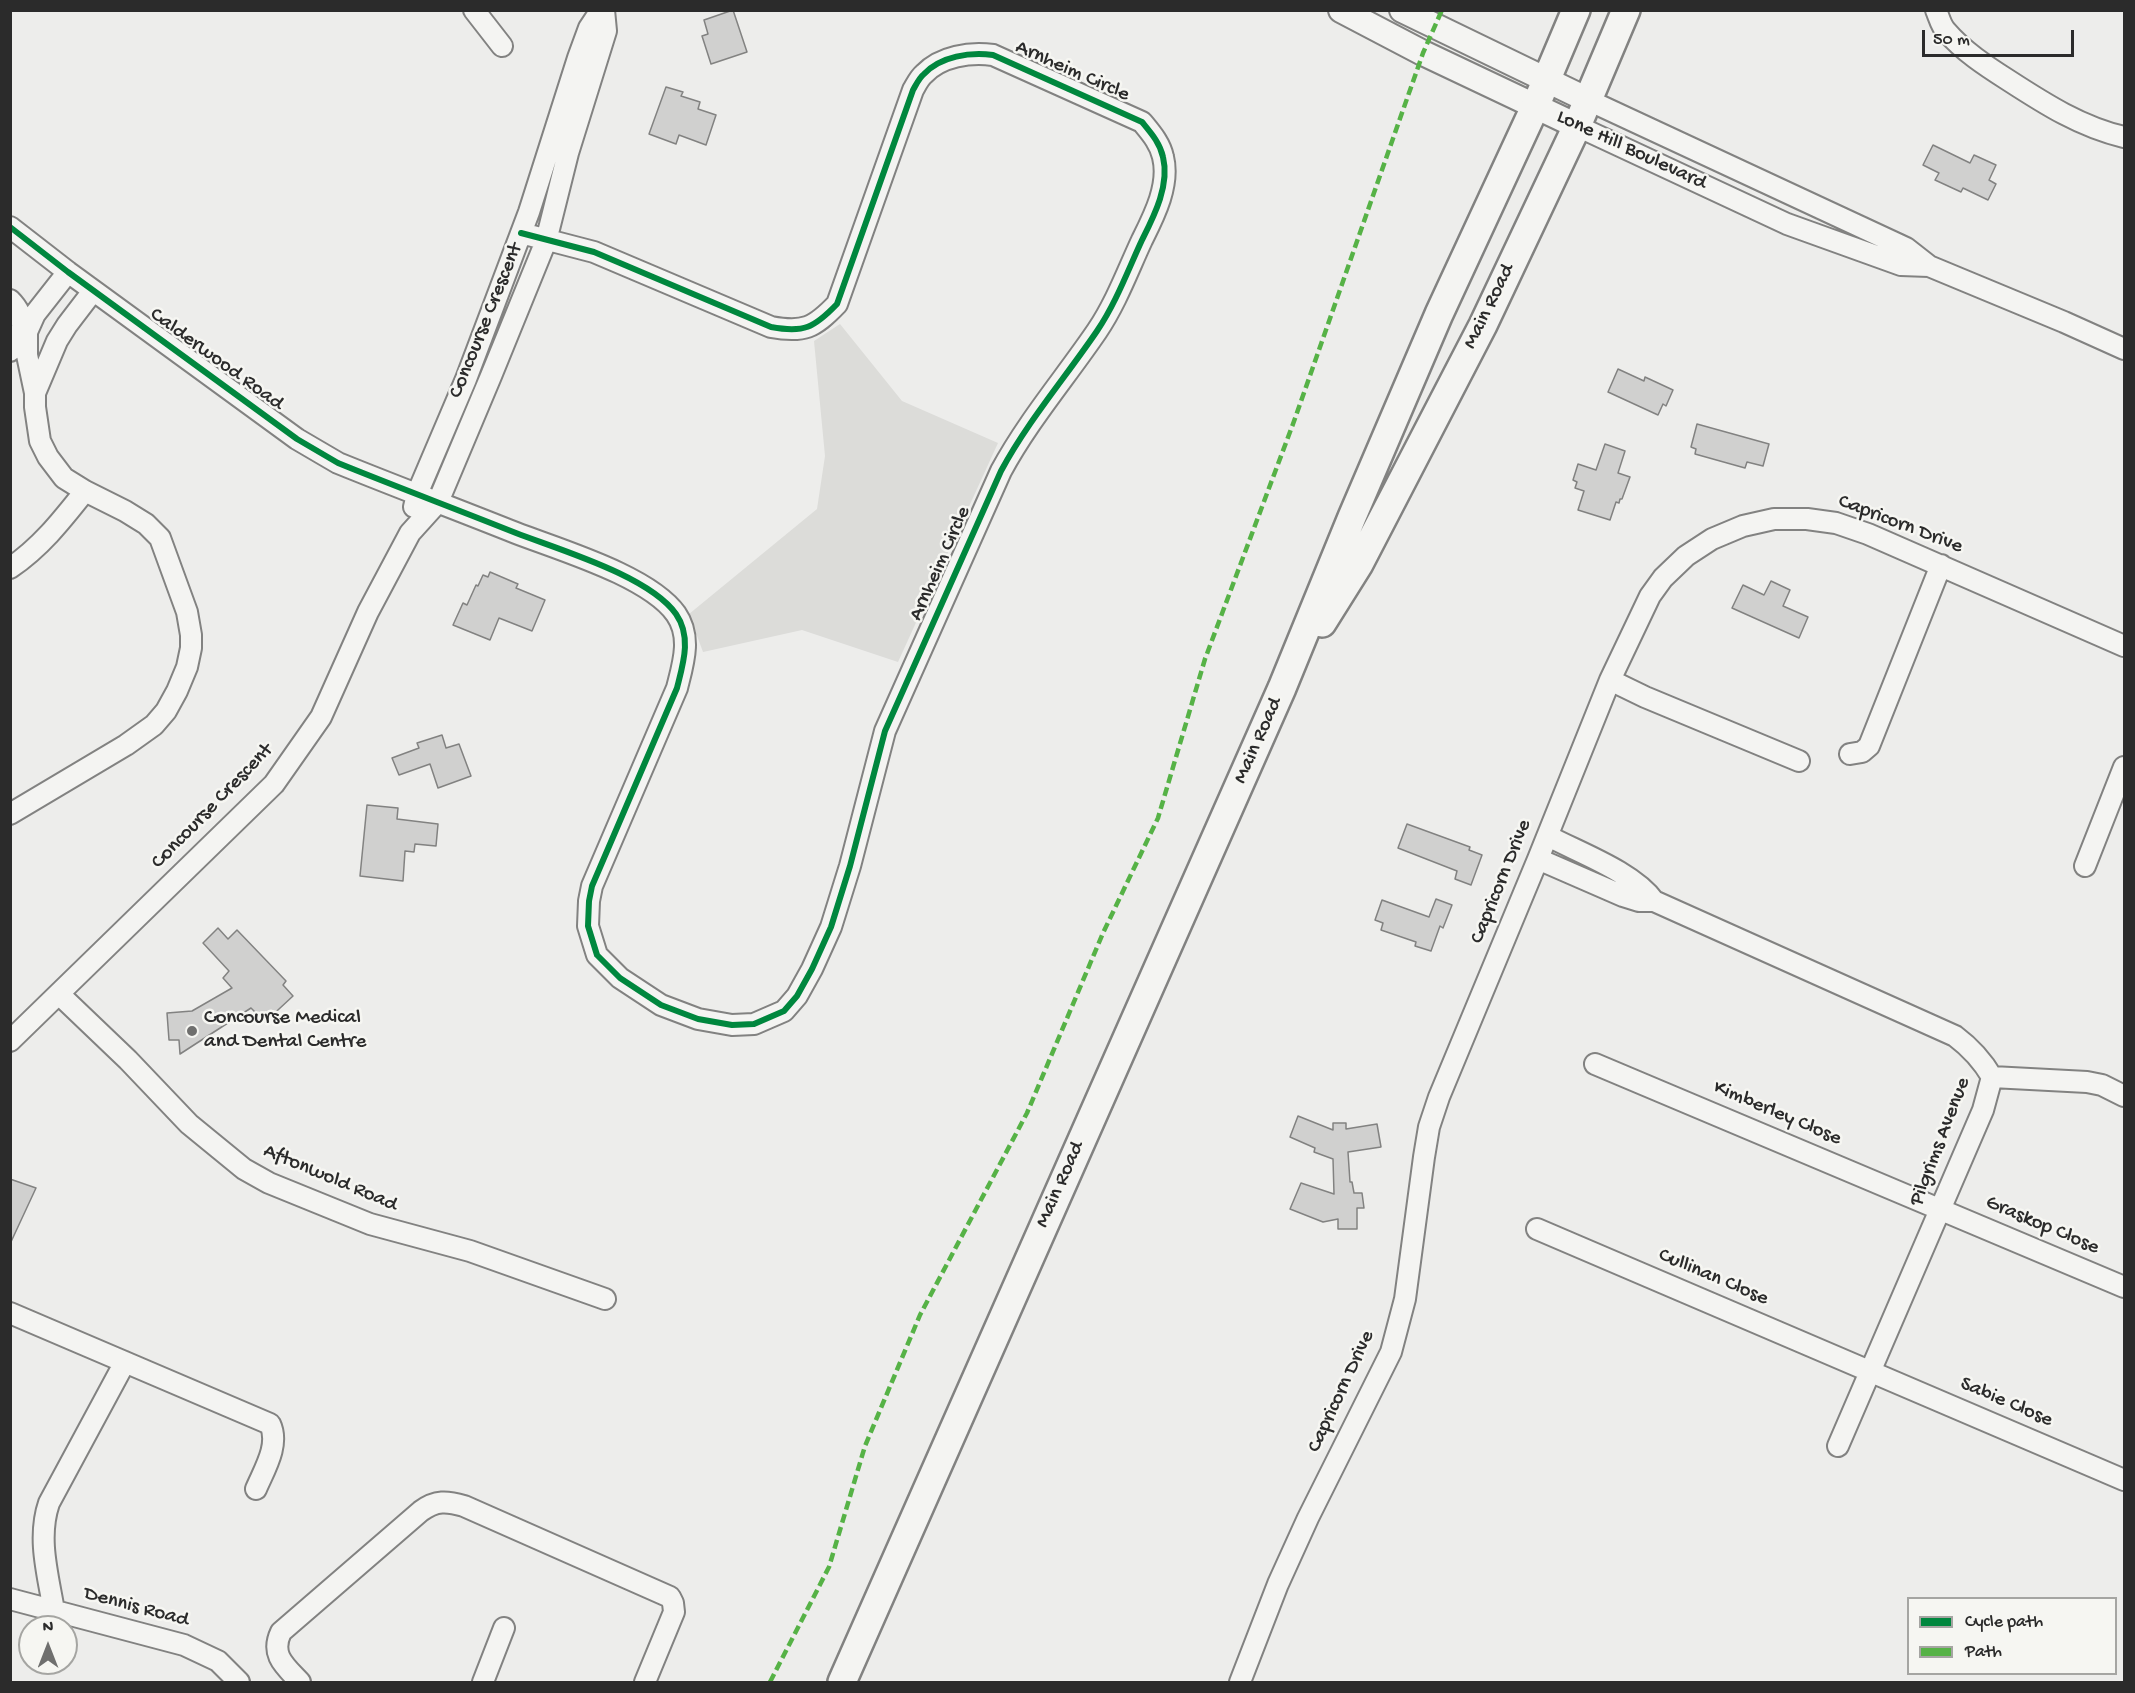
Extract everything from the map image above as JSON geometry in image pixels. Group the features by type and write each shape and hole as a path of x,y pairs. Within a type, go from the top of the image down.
{"main road":[{"name":"Main Road","path":"842,1683 1282,688 1439,314 1535,107 1576,10"},
{"name":"Main Road","path":"1282,688 1364,554 1483,325 1577,126 1626,10"}],"street":[{"path":"474,10 502,46"},
{"name":"Concourse Crescent","path":"410,533 417,494 466,379 521,233 589,28 602,10"},
{"name":"Concourse Crescent","path":"10,1041 60,995 274,784 321,717 368,612 410,533 438,502 546,241 568,153 606,31 602,10"},
{"name":"Lone Hill Boulevard","path":"1341,10 1535,107 1787,224 1901,265 1929,266"},
{"name":"Lone Hill Boulevard","path":"1402,10 1588,100 1906,248 1929,266 2064,321 2124,349"},
{"path":"1936,10 1944,29 1962,48 1994,71 2046,105 2078,121 2124,137"},
{"name":"Arnheim Circle","path":"417,494 626,578 652,591 678,616 685,634 685,653 677,688 592,886 588,926 597,955 620,978 661,1005 698,1019 732,1025 754,1024 784,1011 797,996 812,969 841,897 885,731 1001,471 1023,434 1098,329 1117,295 1157,209 1163,183 1164,158 1156,139 1142,122 993,55 977,53 961,55 943,62 923,74 913,90 837,304 812,326 791,331 771,327 594,252 521,233"},
{"name":"Calderwood Road","path":"10,227 93,291 297,439 338,463 417,494"},
{"path":"10,351 68,272"},
{"path":"35,393 57,341 93,291"},
{"path":"10,300 19,309 23,321 35,393 37,426 40,441 48,457 64,478 146,524 160,538 187,612 191,635 187,667 177,691 166,711 147,731 10,814"},
{"path":"10,568 43,542 85,491"},
{"name":"Capricorn Drive","path":"1240,1683 1278,1584 1390,1352 1400,1323 1429,1127 1439,1097 1548,836 1610,680 1650,596 1663,578 1686,556 1712,539 1743,526 1773,519 1807,519 1836,523 1941,565 2124,646"},
{"path":"1850,754 1862,752 1869,746 1941,565"},
{"path":"1610,680 1799,761"},
{"path":"2085,866 2124,767"},
{"name":"Pilgrims Avenue","path":"1548,836 1632,879 1645,889 1654,901"},
{"name":"Pilgrims Avenue","path":"1538,859 1623,896 1639,901 1654,901 1956,1036 1981,1059 1992,1077 1983,1110 1942,1209 1838,1446"},
{"name":"Aftonwold Road","path":"60,995 128,1060 189,1124 252,1174 370,1224 470,1251 605,1299"},
{"name":"Kimberley Close","path":"1595,1064 1942,1209"},
{"path":"1992,1077 2087,1082 2102,1085 2124,1096"},
{"name":"Graskop Close","path":"1942,1209 2124,1287"},
{"name":"Cullinan Close","path":"1537,1229 1869,1371"},
{"path":"10,1313 270,1424 274,1437 273,1447 256,1489"},
{"path":"54,1611 44,1544 45,1516 125,1362"},
{"name":"Sabie Close","path":"1869,1371 2124,1480"},
{"path":"300,1683 277,1654 276,1643 281,1632 421,1511 437,1502 448,1501 465,1506 670,1597 674,1612 645,1683"},
{"name":"Dennis Road","path":"10,1599 184,1645 218,1661 239,1683"},
{"path":"483,1683 504,1629"}],"shaded area":[{"path":"840,324 902,401 998,443 898,662 802,630 703,652 689,614 817,509 825,456 814,341"}],"building":[{"path":"733,10 747,52 711,64 702,36 708,34 704,20"},
{"path":"666,87 683,92 681,96 700,102 698,109 716,115 706,145 679,135 676,144 649,134"},
{"path":"1933,145 1970,163 1974,155 1996,165 1989,180 1996,184 1988,200 1963,188 1961,192 1935,180 1939,173 1923,165"},
{"path":"1618,369 1644,381 1645,377 1673,390 1666,406 1663,404 1658,415 1608,392"},
{"path":"1697,424 1769,444 1763,466 1747,462 1745,468 1695,454 1696,449 1691,447"},
{"path":"1605,444 1625,451 1618,473 1630,477 1622,499 1619,503 1616,502 1610,520 1578,510 1584,491 1575,488 1577,482 1573,480 1578,464 1596,470"},
{"path":"490,572 518,584 516,588 545,600 532,631 499,618 490,640 453,625 463,603 467,605 476,585 478,586 483,575 488,577"},
{"path":"1771,581 1790,590 1783,606 1808,617 1799,638 1732,608 1743,585 1764,595"},
{"path":"442,735 446,748 459,744 471,776 438,788 430,764 399,775 392,758 419,748 417,743"},
{"path":"367,805 398,808 397,819 438,824 436,846 415,844 414,852 405,851 403,881 360,876"},
{"path":"1407,824 1470,847 1469,850 1482,855 1471,885 1455,879 1457,871 1398,848"},
{"path":"1436,899 1452,905 1443,928 1440,926 1431,951 1415,946 1416,942 1381,930 1383,923 1375,920 1382,900 1429,917"},
{"path":"218,928 228,939 237,930 286,981 283,985 293,996 265,1022 251,1008 180,1054 179,1040 169,1040 167,1013 192,1011 232,988 223,978 229,971 203,943"},
{"path":"1298,1116 1333,1130 1333,1123 1346,1123 1346,1129 1377,1124 1381,1147 1348,1152 1350,1182 1352,1182 1354,1193 1362,1193 1364,1208 1357,1208 1357,1229 1338,1229 1338,1219 1323,1222 1290,1209 1301,1183 1334,1194 1333,1159 1314,1152 1315,1148 1290,1137"},
{"path":"10,1179 36,1188 10,1244"}],"marked path":[{"path":"770,1682 829,1567 865,1446 920,1315 1027,1113 1103,933 1158,818 1205,659 1293,424 1423,53 1442,10"}],"cycle path":[{"path":"10,227 297,439 338,463 579,556 625,576 663,600 681,623 685,641 684,660 677,688 592,886 588,926 597,955 620,978 661,1005 698,1019 732,1025 754,1024 784,1011 797,996 812,969 831,927 850,866 885,731 1001,471 1035,417 1097,331 1116,298 1160,200 1165,168 1162,152 1155,138 1142,122 993,55 975,54 947,59 922,76 913,90 837,304 822,319 800,329 771,327 594,252 521,233"}],"place":[{"name":"Concourse Medical and Dental Centre","path":"192,1031"}]}
